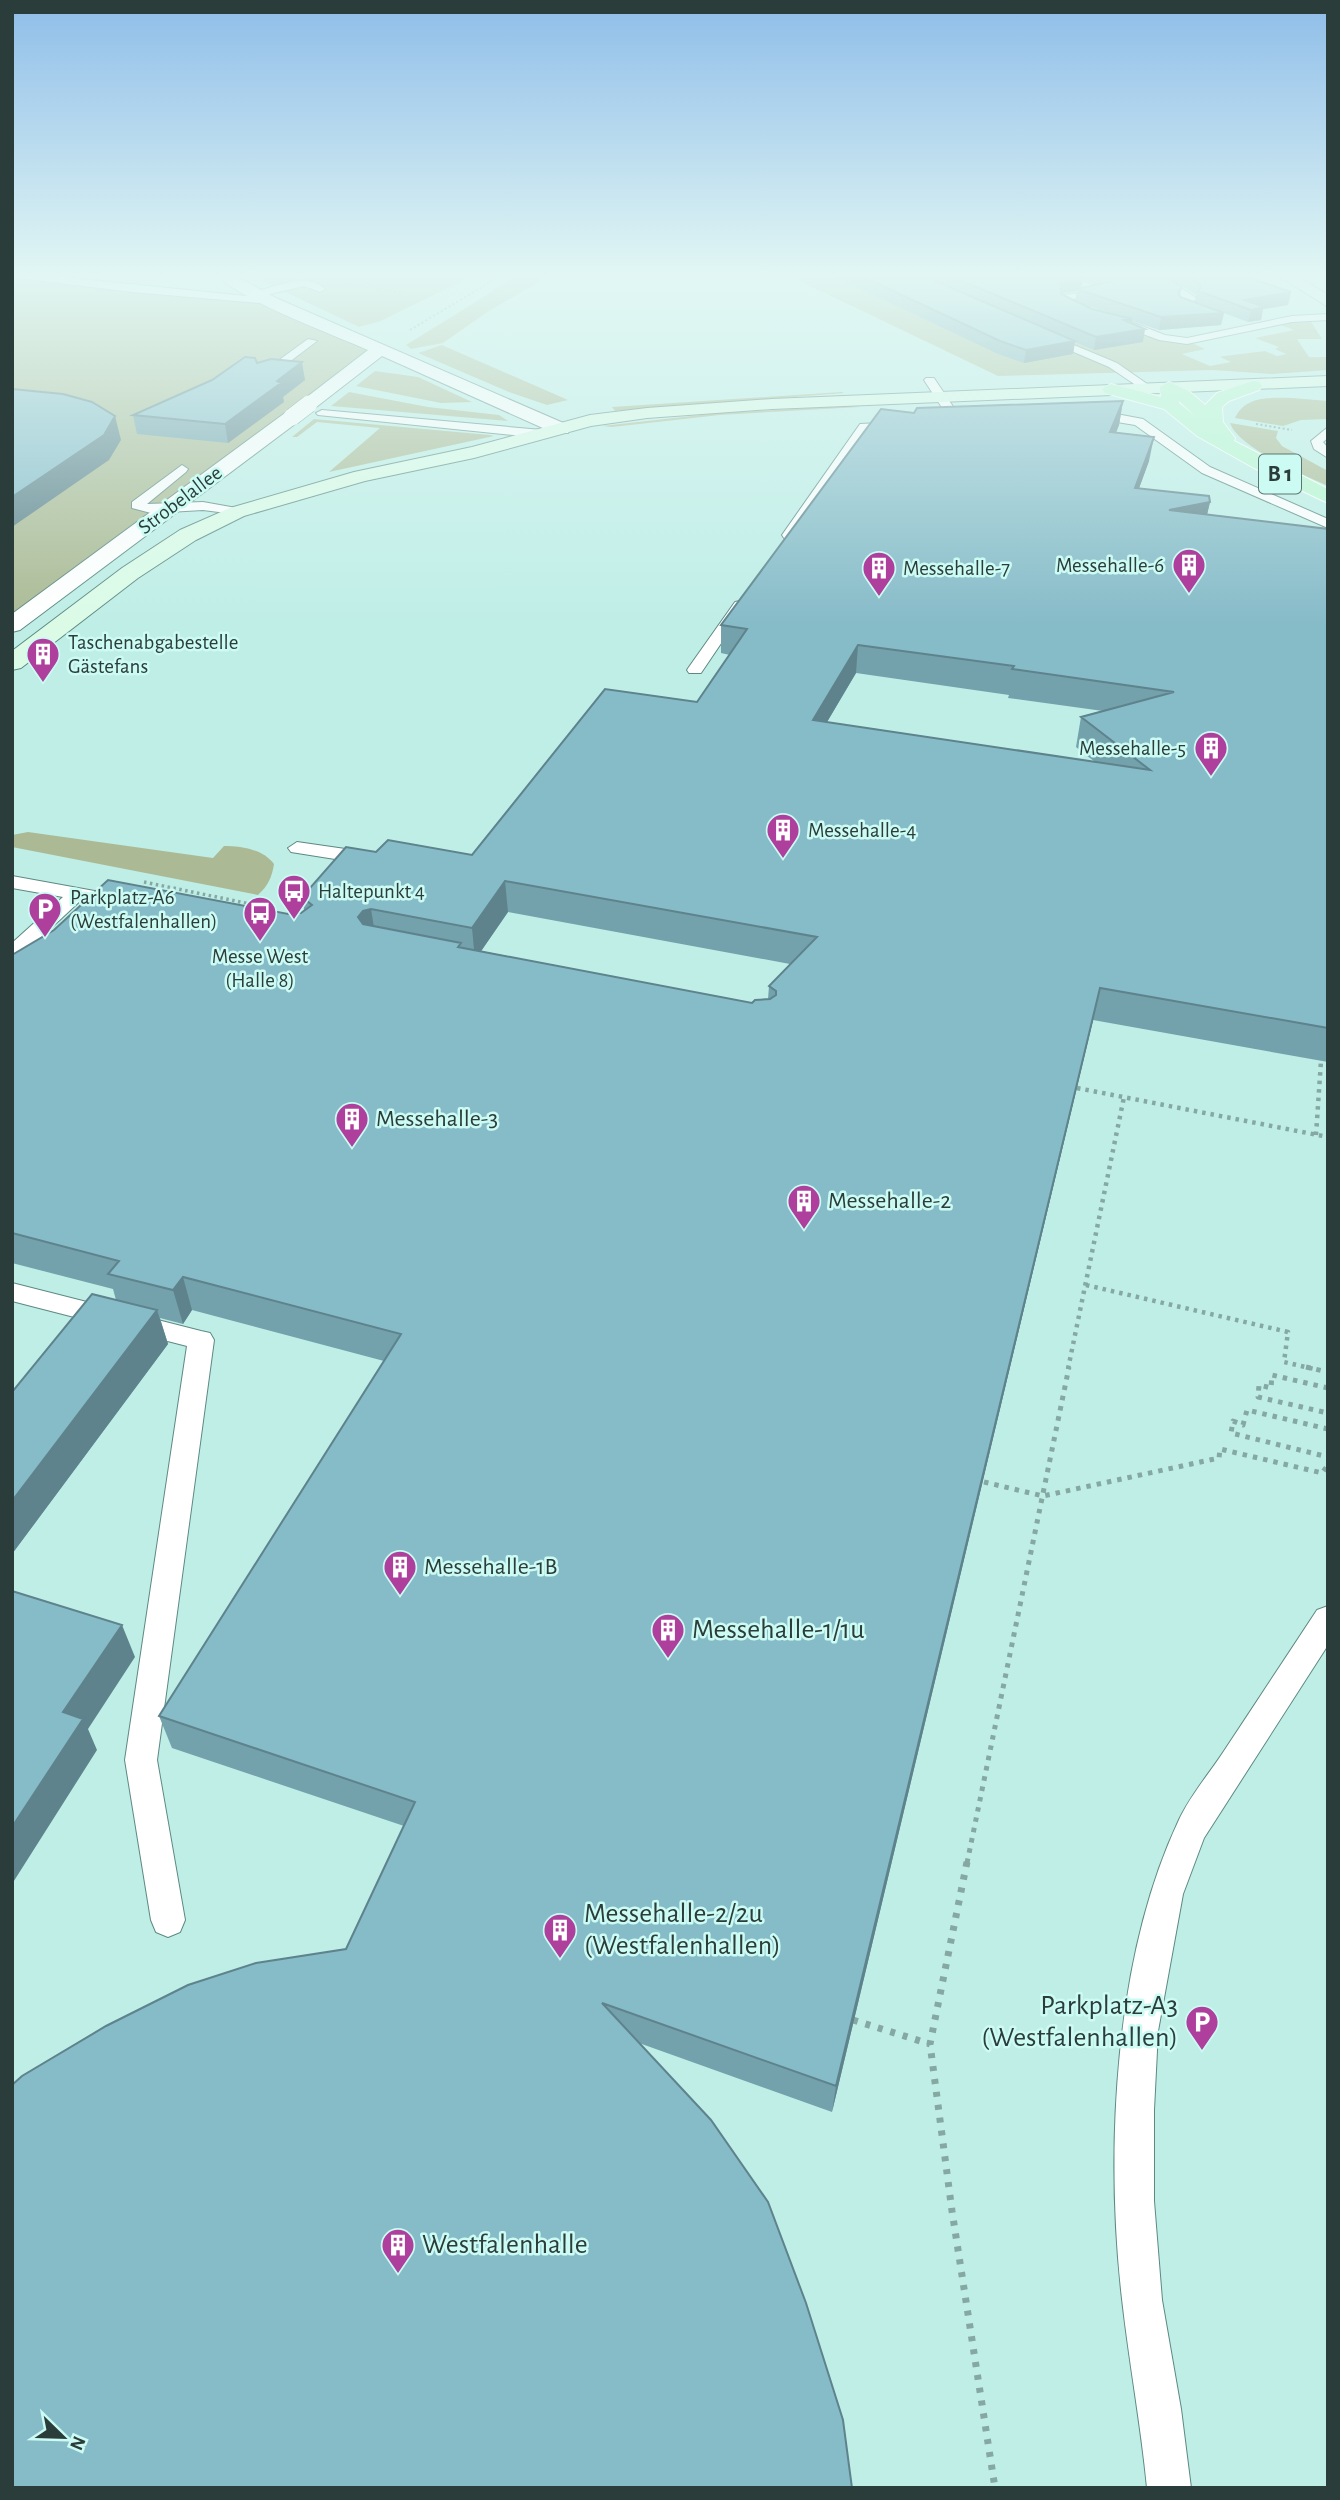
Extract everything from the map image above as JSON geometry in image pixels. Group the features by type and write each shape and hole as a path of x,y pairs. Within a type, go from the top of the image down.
{"main road":[{"name":"B 1","path":"1133,392 1184,396 1214,423 1234,447"},
{"path":"1214,423 1212,412 1216,401 1244,392"},
{"name":"B 1","path":"1170,396 1204,432 1261,464 1328,496"}],"street":[{"name":"Strobelallee","path":"12,625 292,417 316,408 334,392"},
{"path":"469,392 551,431"},
{"name":"Strobelallee","path":"12,663 130,573 188,536 237,512 361,476 474,452 590,421 661,412 942,396 961,415 1096,392"},
{"name":"Strobelallee","path":"1158,392 1170,396 1209,392"}],"lane":[{"path":"939,392 961,415"},
{"path":"316,408 551,431"},
{"path":"1071,419 1111,417 1139,422 1206,470 1328,524"},
{"path":"1132,421 1138,431 1163,455 1232,498"},
{"path":"779,550 864,428 918,425"},
{"path":"1324,433 1317,441 1318,446 1328,454"},
{"path":"182,469 137,505 151,509 203,506 237,512"},
{"path":"1277,517 1328,536"},
{"path":"695,670 748,593"},
{"path":"297,848 386,861"},
{"path":"12,882 142,906"},
{"path":"12,954 77,894"},
{"path":"12,1292 201,1340 141,1760 169,1920"},
{"path":"1169,2488 1160,2409 1142,2300 1134,2201 1135,2110 1140,2031 1166,1894 1191,1829 1328,1619"}],"path":[{"path":"1250,423 1324,433"},
{"path":"1317,1135 1321,1061"},
{"path":"1077,1088 1328,1137"},
{"path":"995,2488 952,2211 930,2044 1124,1097"},
{"path":"1086,1285 1288,1332 1283,1362 1328,1372"},
{"path":"1328,1388 1272,1376 1271,1388 1259,1385 1258,1397 1328,1413"},
{"path":"1328,1429 1247,1410 1243,1424 1233,1421 1231,1433 1328,1457"},
{"path":"984,1482 1043,1496 1219,1458 1220,1449 1322,1473 1328,1465"},
{"path":"853,2020 930,2044"}],"green space":[{"path":"12,392 325,392 12,629"},
{"path":"349,392 428,407 499,415 508,421 331,406"},
{"path":"384,392 450,392 472,402 441,403"},
{"path":"509,392 549,392 568,400 547,405"},
{"path":"844,393 615,411 612,407"},
{"path":"1259,399 1328,401 1328,419 1301,420 1283,426 1235,418 1245,405"},
{"path":"860,407 720,415 602,426 719,413"},
{"path":"314,419 494,436 329,472 380,428 317,422 297,437 292,437"},
{"path":"1230,423 1278,431 1276,438 1282,446 1328,471 1328,486 1258,451 1236,432"},
{"path":"28,832 213,858 224,846 237,847 258,852 274,864 269,881 258,895 12,847 12,835"}],"building":[{"path":"12,392 63,394 92,402 115,416 104,435 12,497"},
{"path":"186,392 269,392 225,424 133,415"},
{"path":"1123,401 1110,432 1154,437 1135,488 1209,496 1210,502 1169,510 1328,529 1328,1028 1100,988 836,2086 602,2003 711,2120 768,2202 806,2303 843,2420 852,2488 12,2488 12,2085 22,2076 106,2026 188,1985 256,1963 346,1949 415,1802 159,1716 401,1334 183,1277 173,1290 108,1274 119,1261 12,1233 12,955 54,930 108,880 288,914 290,911 301,913 312,905 302,897 346,847 376,852 388,840 472,855 605,689 697,702 747,629 721,625 881,409 914,413 917,408","holes":["858,645 1014,666 1012,669 1174,692 1081,717 1150,770 813,720","505,881 817,937 769,986 776,991 776,995 752,1003 458,947 461,943 363,924 358,917 363,911 371,909 472,928"]},
{"path":"92,1294 157,1310 12,1501 12,1392"},
{"path":"12,1591 122,1625 63,1712 83,1719 12,1827"}],"place":[{"name":"Messehalle-6","path":"1189,595"},
{"name":"Messehalle-7","path":"879,598"},
{"name":"Taschenabgabestelle Gästefans","path":"43,684"},
{"name":"Messehalle-5","path":"1211,778"},
{"name":"Messehalle-4","path":"783,860"},
{"name":"Haltepunkt 4","path":"294,921"},
{"name":"Parkplatz-A6 (Westfalenhallen)","path":"45,939"},
{"name":"Messe West (Halle 8)","path":"260,943"},
{"name":"Messehalle-3","path":"352,1149"},
{"name":"Messehalle-2","path":"804,1231"},
{"name":"Messehalle-1B","path":"400,1597"},
{"name":"Messehalle-1/1u","path":"668,1660"},
{"name":"Messehalle-2/2u (Westfalenhallen)","path":"560,1960"},
{"name":"Parkplatz-A3 (Westfalenhallen)","path":"1202,2052"},
{"name":"Westfalenhalle","path":"398,2275"}]}
